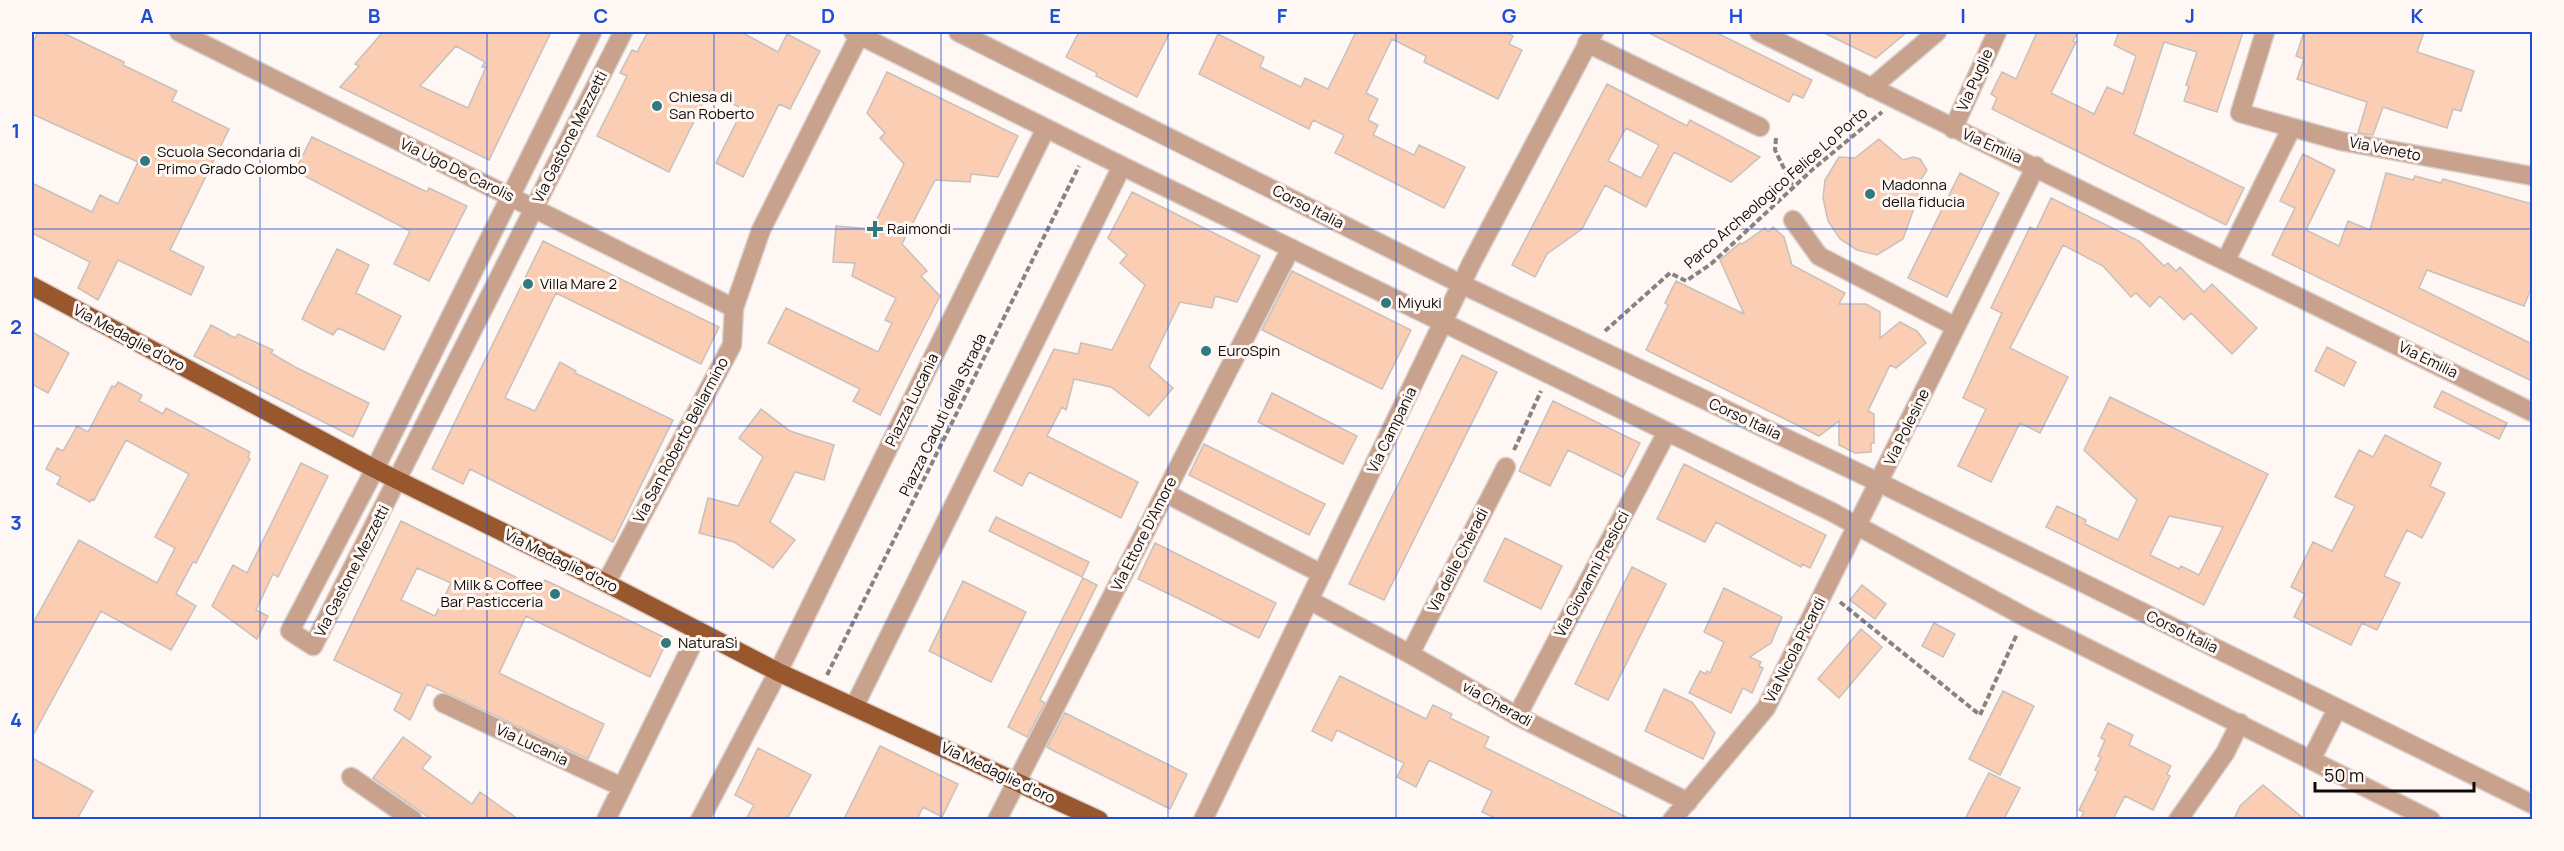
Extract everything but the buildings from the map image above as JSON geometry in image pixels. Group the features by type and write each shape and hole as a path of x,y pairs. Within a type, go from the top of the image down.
{"main road":[{"name":"Via Medaglie d'oro","path":"32,286 375,470 778,672 1099,819"}],"street":[{"name":"Via Ugo De Carolis","path":"179,32 734,308"},
{"name":"Via Gastone Mezzetti","path":"592,32 375,470 290,631 313,646 623,32"},
{"name":"Corso Italia","path":"958,32 1461,284 1880,483 2532,804"},
{"name":"Via Emilia","path":"1759,32 1953,129 2036,166 2532,412"},
{"path":"1871,88 1937,32"},
{"name":"Via Puglie","path":"1953,129 1997,32"},
{"name":"Via Veneto","path":"2265,32 2240,113 2291,129 2532,176"},
{"path":"858,33 1122,166 1857,526 2025,617 2431,819"},
{"name":"Via San Roberto Bellarmino","path":"606,584 732,345 734,308 761,230 858,33"},
{"name":"Via Campania","path":"1203,819 1461,284 1591,37 1761,127"},
{"name":"Piazza Lucania","path":"778,672 1046,128"},
{"path":"2226,260 2291,129"},
{"path":"854,707 1122,166"},
{"name":"Via Polesine","path":"1857,526 2036,166"},
{"path":"1793,220 1819,256 1956,327"},
{"name":"Via Ettore D'Amore","path":"997,819 1291,248"},
{"name":"Via Giovanni Presicci","path":"1517,716 1667,432"},
{"name":"Via delle Chéradi","path":"1410,654 1506,467"},
{"path":"1165,492 1322,574"},
{"name":"Via Nicola Picardi","path":"1672,819 1766,708 1857,526"},
{"name":"via Cheradi","path":"1309,600 1410,654 1517,716 1688,802"},
{"path":"606,819 699,631"},
{"path":"700,819 778,672"},
{"name":"Via Lucania","path":"443,703 622,787"},
{"path":"2311,760 2337,710"},
{"path":"2178,819 2225,753 2240,723"},
{"path":"351,777 413,819"}],"path":[{"name":"Parco Archeologico Felice Lo Porto","path":"1589,346 1670,273 1686,281 1711,264 1793,187 1895,100"},
{"path":"1761,127 1777,130 1775,150 1793,187"},
{"name":"Piazza Caduti della Strada","path":"819,691 1088,149"},
{"path":"1506,467 1550,375"},
{"path":"1826,590 1980,715 2025,617"}],"place":[{"name":"Chiesa di San Roberto","path":"657,106"},
{"name":"Scuola Secondaria di Primo Grado Colombo","path":"145,161"},
{"name":"Madonna della fiducia","path":"1870,194"},
{"name":"Raimondi","path":"875,229"},
{"name":"Villa Mare 2","path":"528,284"},
{"name":"Miyuki","path":"1386,303"},
{"name":"EuroSpin","path":"1206,351"},
{"name":"Milk & Coffee Bar Pasticceria","path":"555,594"},
{"name":"NaturaSì","path":"666,643"}]}
